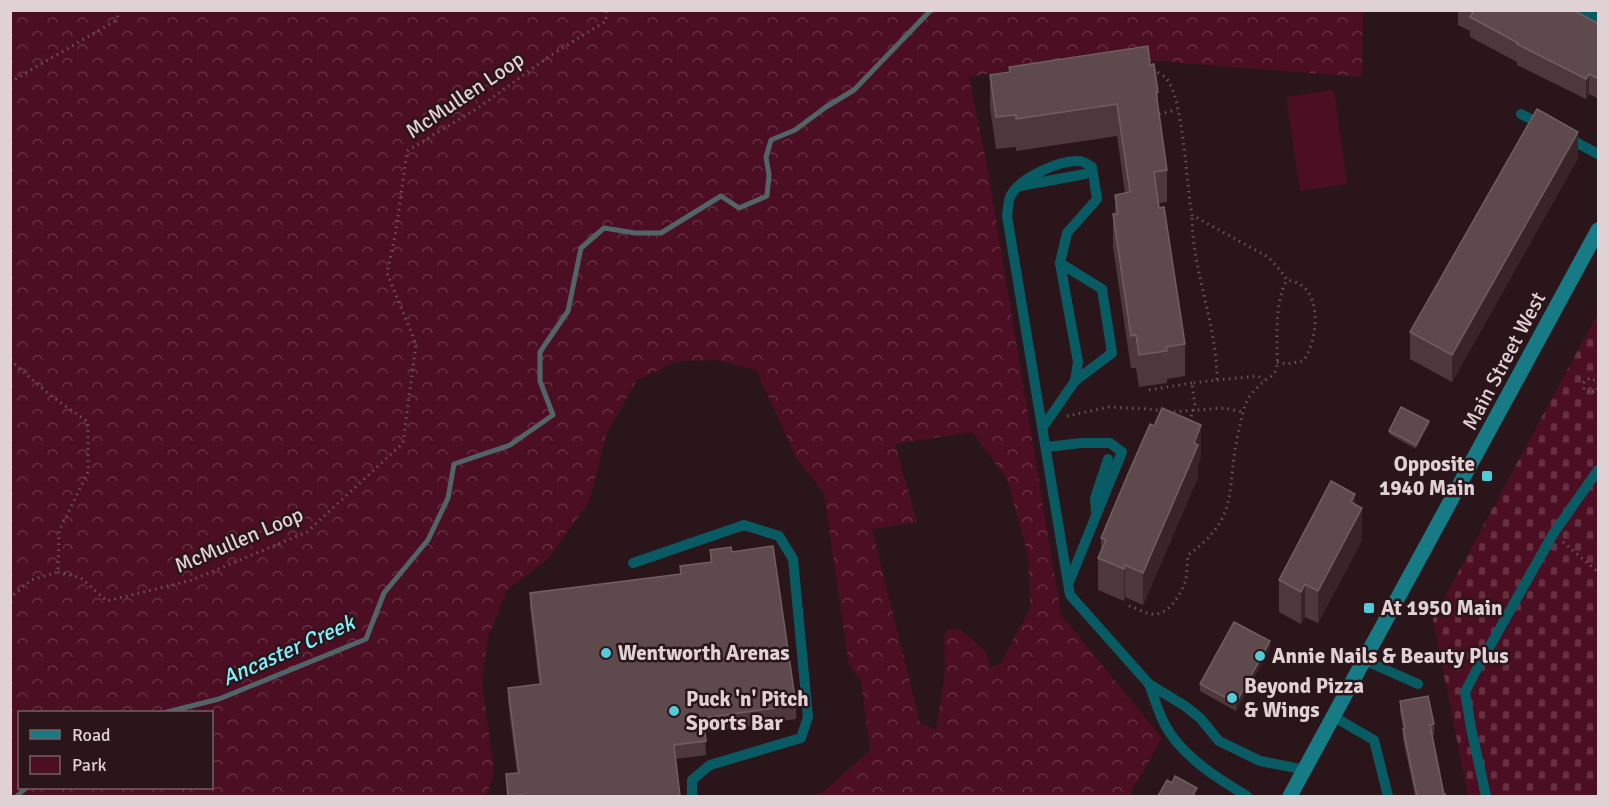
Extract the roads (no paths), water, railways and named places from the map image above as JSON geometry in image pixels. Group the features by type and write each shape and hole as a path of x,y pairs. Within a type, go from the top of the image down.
{"main road":[{"name":"Main Street West","path":"1290,796 1599,230"}],"lane":[{"path":"1582,10 1599,19"},
{"path":"1521,114 1599,154"},
{"path":"1075,381 1078,362 1060,263 1067,233 1097,199 1092,167 1081,160 1058,164 1031,175 1017,187 1010,197 1007,216 1044,427 1070,595 1149,684 1193,712 1220,741 1260,761 1306,770"},
{"path":"1017,187 1085,174"},
{"path":"1044,427 1075,381 1112,353 1102,289 1060,263"},
{"path":"1047,447 1081,442 1110,443 1122,452 1068,583"},
{"path":"1096,515 1095,498 1108,459"},
{"path":"1486,796 1465,692 1553,534 1599,470"},
{"path":"633,563 744,525 779,536 793,559 808,717 801,738 710,765 692,780 692,796"},
{"path":"1364,660 1418,684"},
{"path":"1149,684 1164,723 1175,739 1198,764 1247,796"},
{"path":"1334,717 1374,740 1388,796"}],"waterway":[{"name":"Ancaster Creek","path":"171,711 219,699 366,639 384,593 428,540 448,498 454,464 510,445 553,415 540,381 540,352 568,311 581,248 604,228 635,233 661,233 721,196 739,208 767,196 769,175 766,157 771,140 795,130 854,90 933,10"},
{"name":"Ancaster Creek","path":"17,796 25,789"}],"place":[{"name":"Opposite 1940 Main","path":"1487,476"},
{"name":"At 1950 Main","path":"1369,608"},
{"name":"Wentworth Arenas","path":"606,653"},
{"name":"Annie Nails & Beauty Plus","path":"1260,656"},
{"name":"Beyond Pizza & Wings","path":"1232,698"},
{"name":"Puck 'n' Pitch Sports Bar","path":"674,711"}]}
